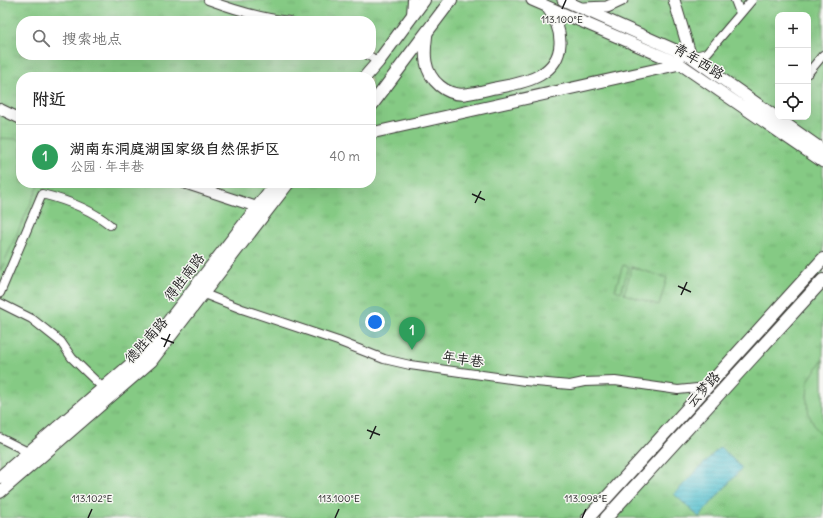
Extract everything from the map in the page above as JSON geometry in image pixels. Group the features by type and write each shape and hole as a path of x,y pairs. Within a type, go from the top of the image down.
{"main road":[{"path":"369,72 424,0"},
{"path":"376,99 451,0"},
{"name":"青年西路","path":"532,0 680,64 823,162"},
{"name":"青年西路","path":"563,0 691,57 775,116"},
{"path":"582,8 607,7 622,0"},
{"path":"674,0 691,57"},
{"path":"427,32 425,50 426,63 435,81 442,87 454,94 465,94 502,86 538,76 548,70 555,61 561,44 558,26 554,16 547,6"},
{"path":"376,132 680,64"},
{"name":"青年西路","path":"781,120 823,150"},
{"name":"得胜南路","path":"0,477 144,353 272,188"},
{"name":"德胜南路","path":"0,492 151,361 284,188"},
{"path":"588,518 823,259"},
{"name":"云梦路","path":"606,518 823,280"}],"street":[{"path":"208,0 259,16"},
{"path":"412,15 413,0"},
{"path":"735,0 740,13"},
{"path":"691,57 707,53 752,0"},
{"path":"811,69 823,56"},
{"path":"0,109 16,117"},
{"path":"199,188 257,207"},
{"path":"0,293 42,194 59,198 98,215 110,224"},
{"name":"年丰巷","path":"204,294 256,314 338,341 384,359 410,365 525,381 570,385 584,382 615,381 678,390 707,387"},
{"path":"0,303 32,319 61,342 72,358 103,388"},
{"path":"0,438 28,452"}],"green space":[{"path":"0,0 823,0 823,518 0,518"},
{"path":"0,138 16,139 16,188 38,188 0,271"},
{"path":"623,265 629,267 621,292 615,290"},
{"path":"632,267 667,278 659,305 624,294"},
{"path":"823,359 823,437 815,427 809,415 807,402 808,381"}],"water":[{"path":"720,447 742,468 699,517 674,494"}],"place":[{"name":"湖南东洞庭湖国家级自然保护区","path":"412,350"}]}
